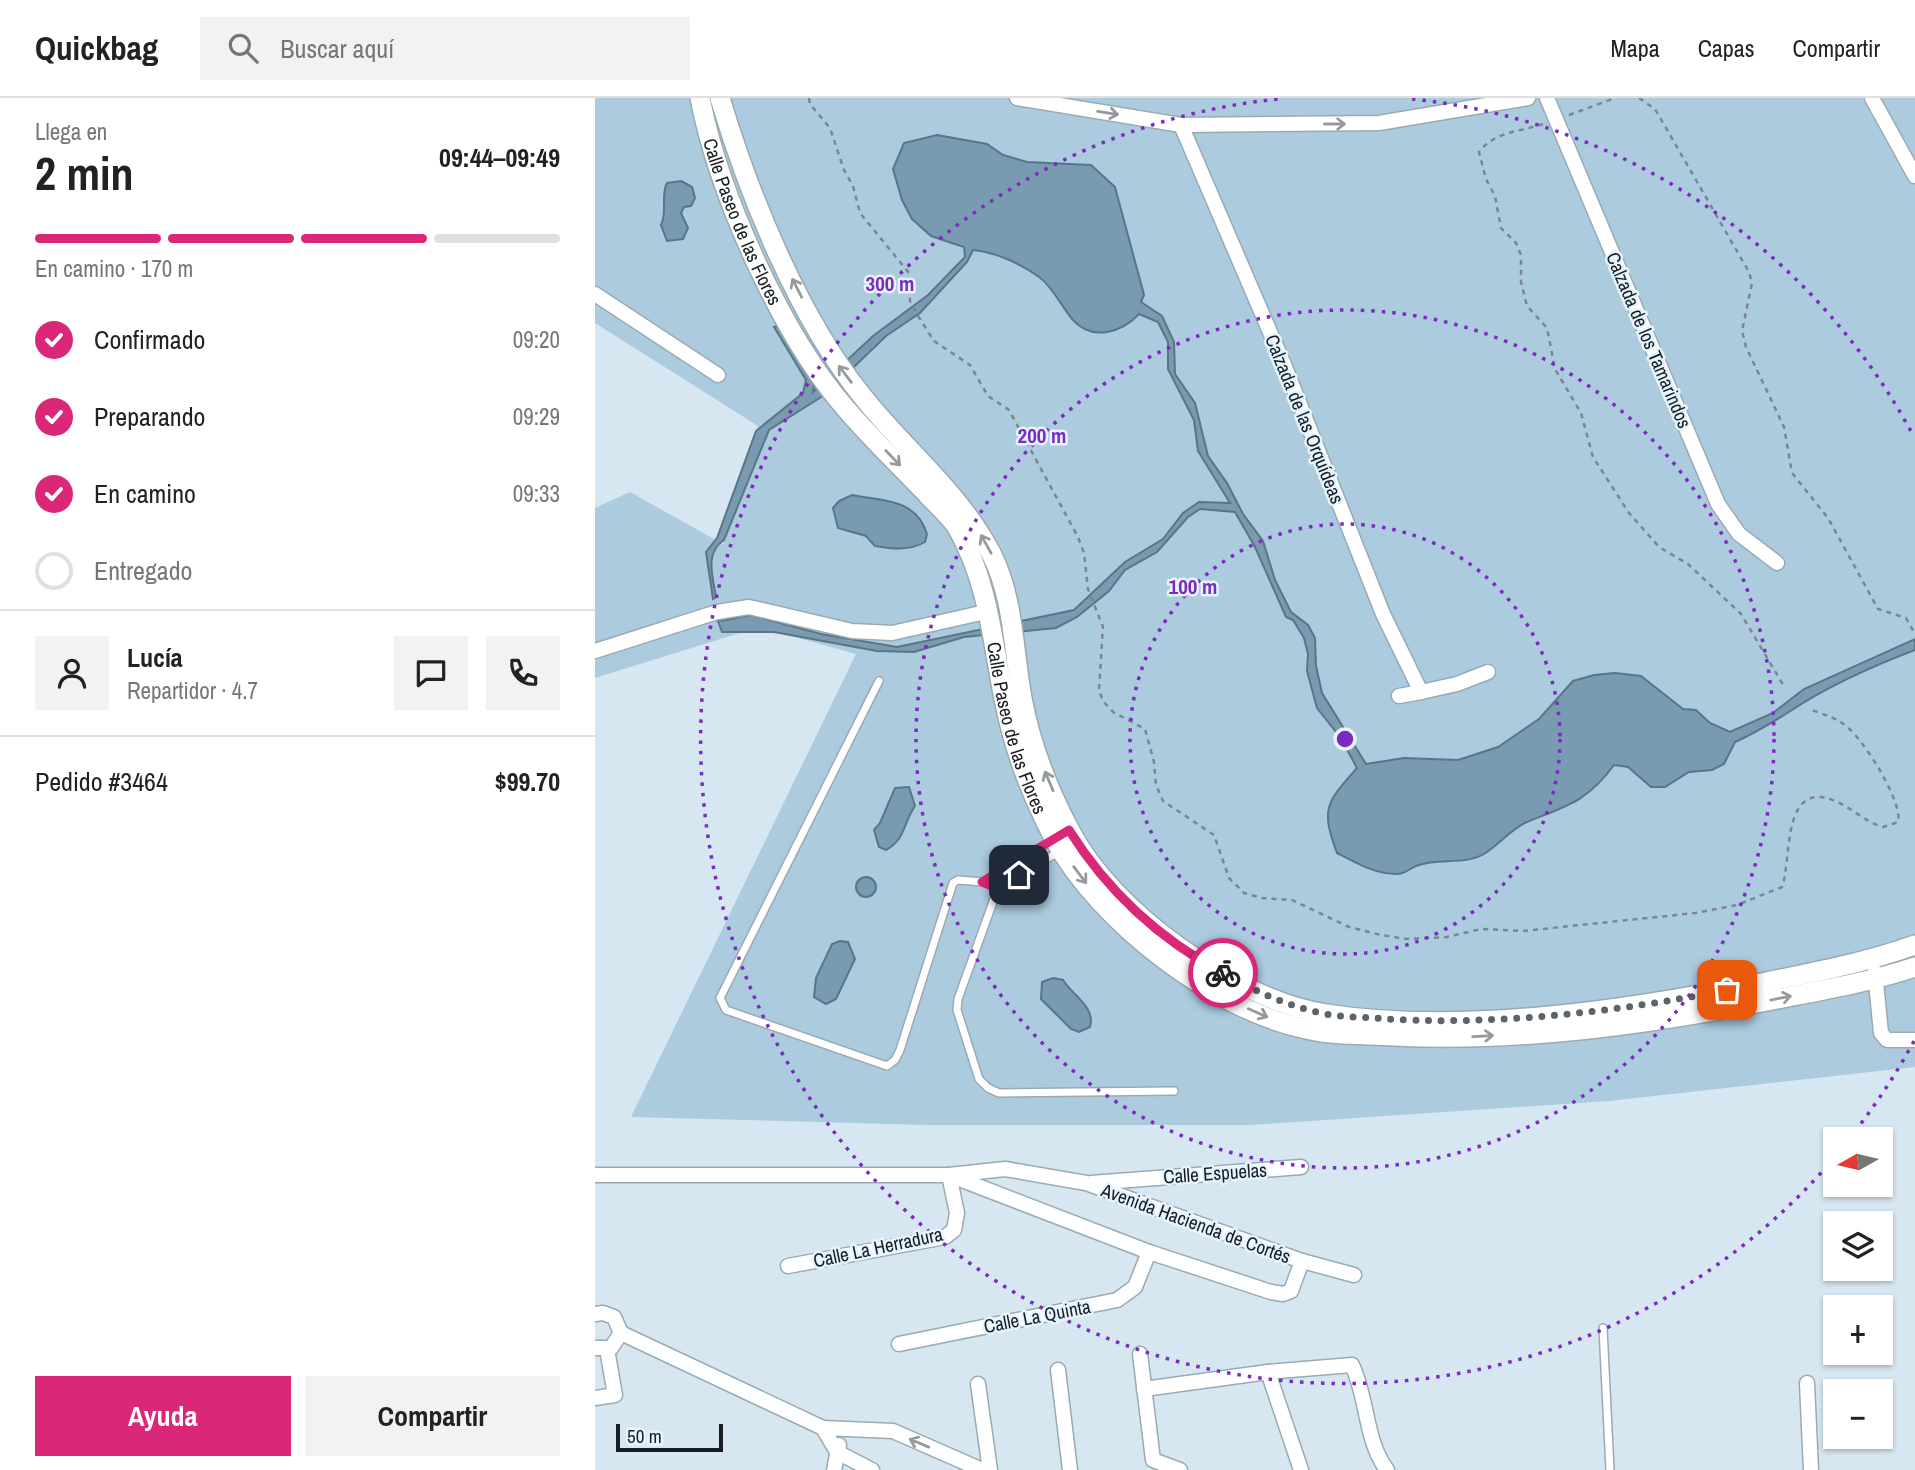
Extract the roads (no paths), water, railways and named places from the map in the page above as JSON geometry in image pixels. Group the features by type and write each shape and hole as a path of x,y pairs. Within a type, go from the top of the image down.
{"street":[{"name":"Calle Paseo de las Flores","path":"700,98 760,272 810,362 846,409 954,523 993,588 1010,607 1006,651"},
{"name":"Calle Paseo de las Flores","path":"720,98 753,198 827,349 863,398 969,514 993,557 990,611 1006,651 1031,739 1065,840 1144,920 1189,955 1278,1002 1324,1014 1409,1021 1555,1023 1703,995 1874,970 1915,967"},
{"path":"1017,98 1181,125 1379,123 1528,98"},
{"name":"Calzada de los Tamarindos","path":"1547,98 1718,504 1739,534 1777,563"},
{"path":"1872,98 1915,176"},
{"name":"Calzada de las Orquídeas","path":"1181,125 1285,367 1384,614 1421,692"},
{"path":"744,230 765,223"},
{"path":"595,294 718,375"},
{"path":"595,651 717,612 749,607 852,631 892,633 990,611"},
{"path":"1399,696 1457,684 1488,672"},
{"name":"Calle Paseo de las Flores","path":"1874,970 1915,946"},
{"path":"1874,970 1881,1033 1887,1040 1915,1040"},
{"name":"Calle Espuelas","path":"1086,1183 1301,1167"},
{"name":"Avenida Hacienda de Cortés","path":"595,1174 949,1175 1005,1169 1086,1183 1302,1261 1291,1291 1283,1294 1149,1252 949,1175"},
{"name":"Calle La Herradura","path":"788,1266 945,1237 954,1230 957,1213 949,1175"},
{"name":"Calle La Quinta","path":"899,1344 1117,1300 1135,1287 1149,1252"},
{"path":"1302,1261 1354,1275"},
{"path":"595,1314 603,1312 614,1317 621,1333 823,1428 893,1431 950,1463 982,1470"},
{"path":"595,1398 615,1395 601,1349 616,1344 621,1333"},
{"path":"1140,1354 1153,1460 1179,1470"},
{"path":"1144,1389 1268,1372 1352,1365 1377,1457 1387,1470"},
{"path":"1058,1370 1070,1470"},
{"path":"1268,1372 1301,1470"},
{"path":"1807,1383 1811,1470"},
{"path":"978,1384 990,1470"},
{"path":"834,1470 846,1427"},
{"path":"823,1428 837,1452 872,1470"}],"lane":[{"path":"879,681 720,998 726,1010 887,1066 895,1060 900,1050 953,883 958,880 982,882 998,888"},
{"path":"982,882 1065,840"},
{"path":"1065,840 998,888 958,999 957,1010 979,1079 988,1088 999,1093 1174,1091"},
{"path":"1604,1328 1610,1470"}]}
